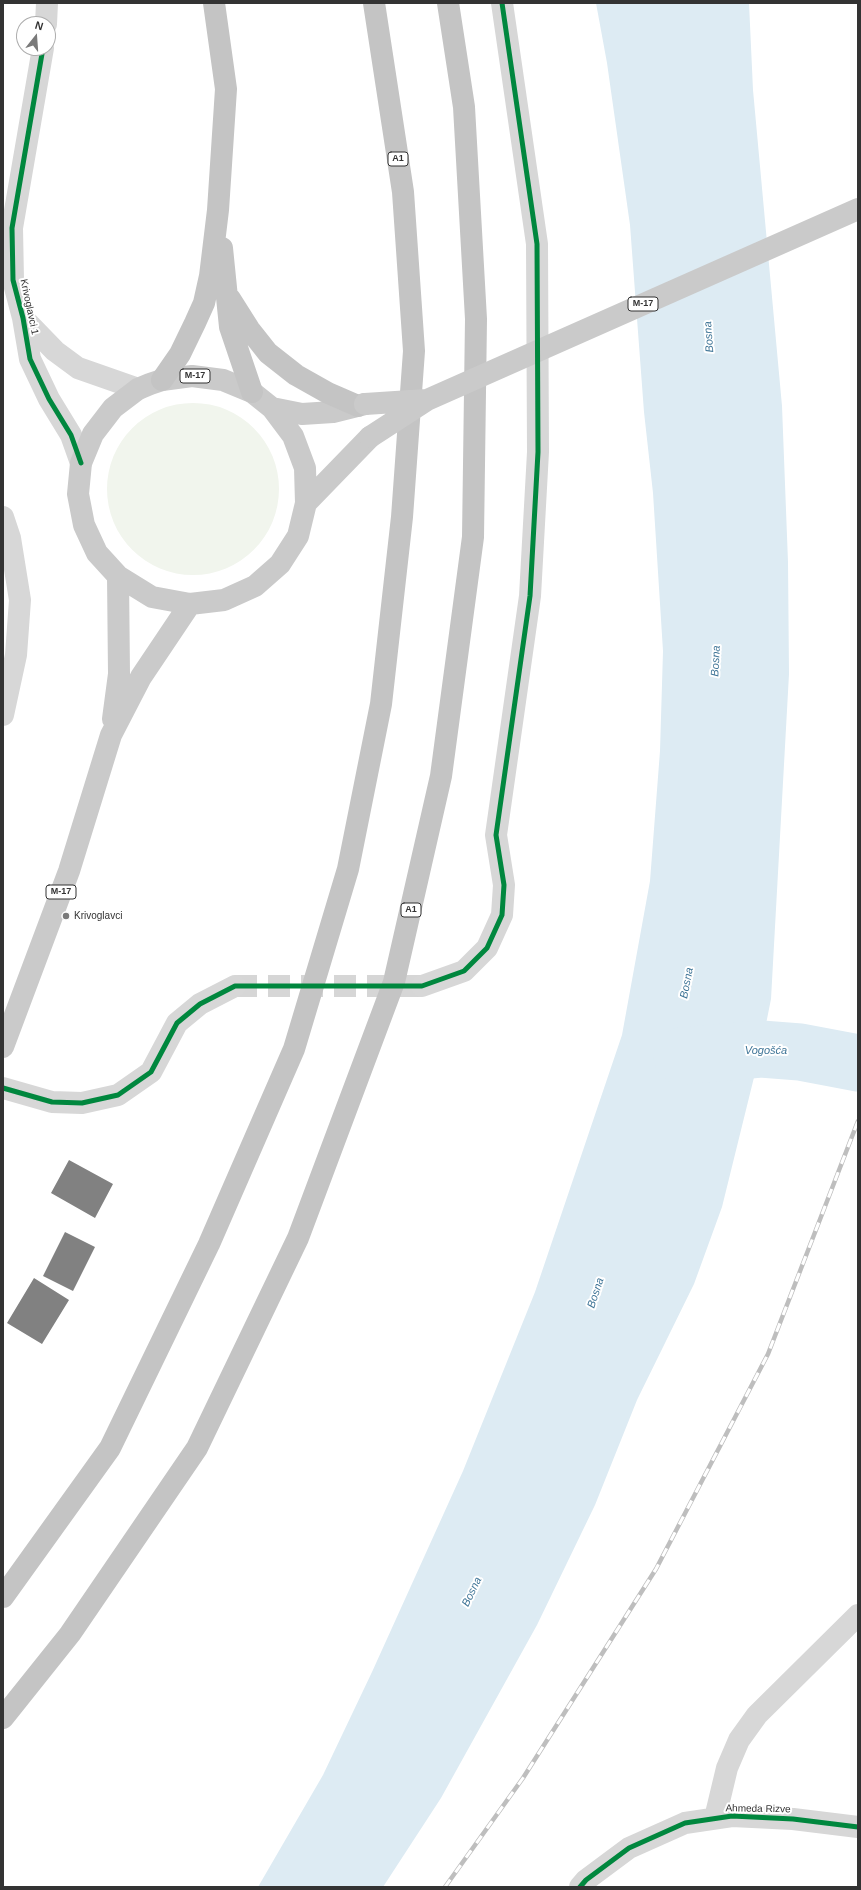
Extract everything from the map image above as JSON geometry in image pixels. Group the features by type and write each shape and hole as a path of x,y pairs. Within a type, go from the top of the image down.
{"highway":[{"path":"162,380 180,354 204,303 210,276 218,210 226,89 214,3"},
{"name":"A1","path":"3,1596 110,1448 209,1244 294,1049 348,869 381,704 402,517 414,351 403,192 374,3"},
{"name":"A1","path":"3,1718 70,1634 197,1448 298,1238 394,982 441,776 473,537 476,319 464,107 448,3"},
{"path":"218,210 230,327 252,392"},
{"path":"227,292 249,329 268,353 296,375 328,393 361,405"}],"main road":[{"name":"M-17","path":"306,503 370,437 427,400 858,209"},
{"name":"M-17","path":"192,376 223,380 252,392 272,408 293,436 305,468 306,503 298,536 280,564 255,586 224,600 190,604 152,597 118,576 97,553 84,525 78,494 81,463 93,434 113,408 138,390 162,380 192,376"},
{"name":"M-17","path":"272,408 302,414 333,412 361,405 427,400"},
{"name":"M-17","path":"3,1047 69,871 111,735 119,674 118,576"},
{"name":"M-17","path":"111,735 141,678 190,604"}],"street":[{"path":"46,16 47,3"},
{"path":"422,986 464,971 487,948 502,915 504,885 496,835 530,596 538,452 537,244 502,3"},
{"name":"Krivoglavci 1","path":"42,56 12,228 13,280 23,318 30,359 49,399 71,435 81,463"},
{"name":"Krivoglavci 1","path":"23,318 55,351 78,368 138,390"},
{"path":"3,517 10,538 20,600 16,655 3,715"},
{"path":"3,1088 52,1102 82,1103 118,1095 151,1072 177,1023 200,1004 235,986"},
{"path":"715,1818 728,1768 739,1740 757,1716 858,1615"},
{"name":"Ahmeda Rizve","path":"580,1887 586,1880 629,1848 685,1823 732,1816 792,1819 858,1827"}],"shaded area":[{"path":"185,403 201,403 218,406 234,413 248,422 260,434 269,448 276,464 279,489 278,506 273,522 260,544 248,556 234,565 218,572 201,575 185,575 168,572 152,565 138,556 126,544 117,530 110,514 107,497 107,481 110,464 117,448 126,434 138,422 152,413 168,406"}],"water":[{"name":"Bosna","path":"596,3 749,3 753,90 782,406 788,562 789,674 771,999 761,1049 722,1207 694,1284 637,1400 595,1505 537,1625 441,1798 383,1887 258,1887 323,1775 372,1672 463,1471 535,1292 622,1035 650,881 660,751 663,651 653,493 644,412 630,225 607,63"}],"building":[{"path":"69,1160 113,1184 95,1218 51,1193"},
{"path":"65,1232 95,1247 73,1291 43,1276"},
{"path":"34,1278 69,1300 42,1344 7,1323"}],"waterway":[{"name":"Vogošća","path":"682,1056 761,1049 800,1052 858,1063"}],"tunnel":[{"path":"235,986 422,986"}],"railway":[{"path":"445,1887 523,1778 656,1569 768,1354 858,1121"}],"cycle path":[{"path":"3,1088 52,1102 82,1103 118,1095 151,1072 177,1023 200,1004 235,986 422,986 464,971 487,948 502,915 504,885 496,835 530,596 538,452 537,244 502,3"},
{"path":"42,56 12,228 13,280 23,318 30,359 49,399 71,435 81,463"},
{"path":"580,1887 586,1880 629,1848 685,1823 732,1816 793,1819 858,1827"}],"place":[{"name":"Krivoglavci","path":"66,916"}]}
